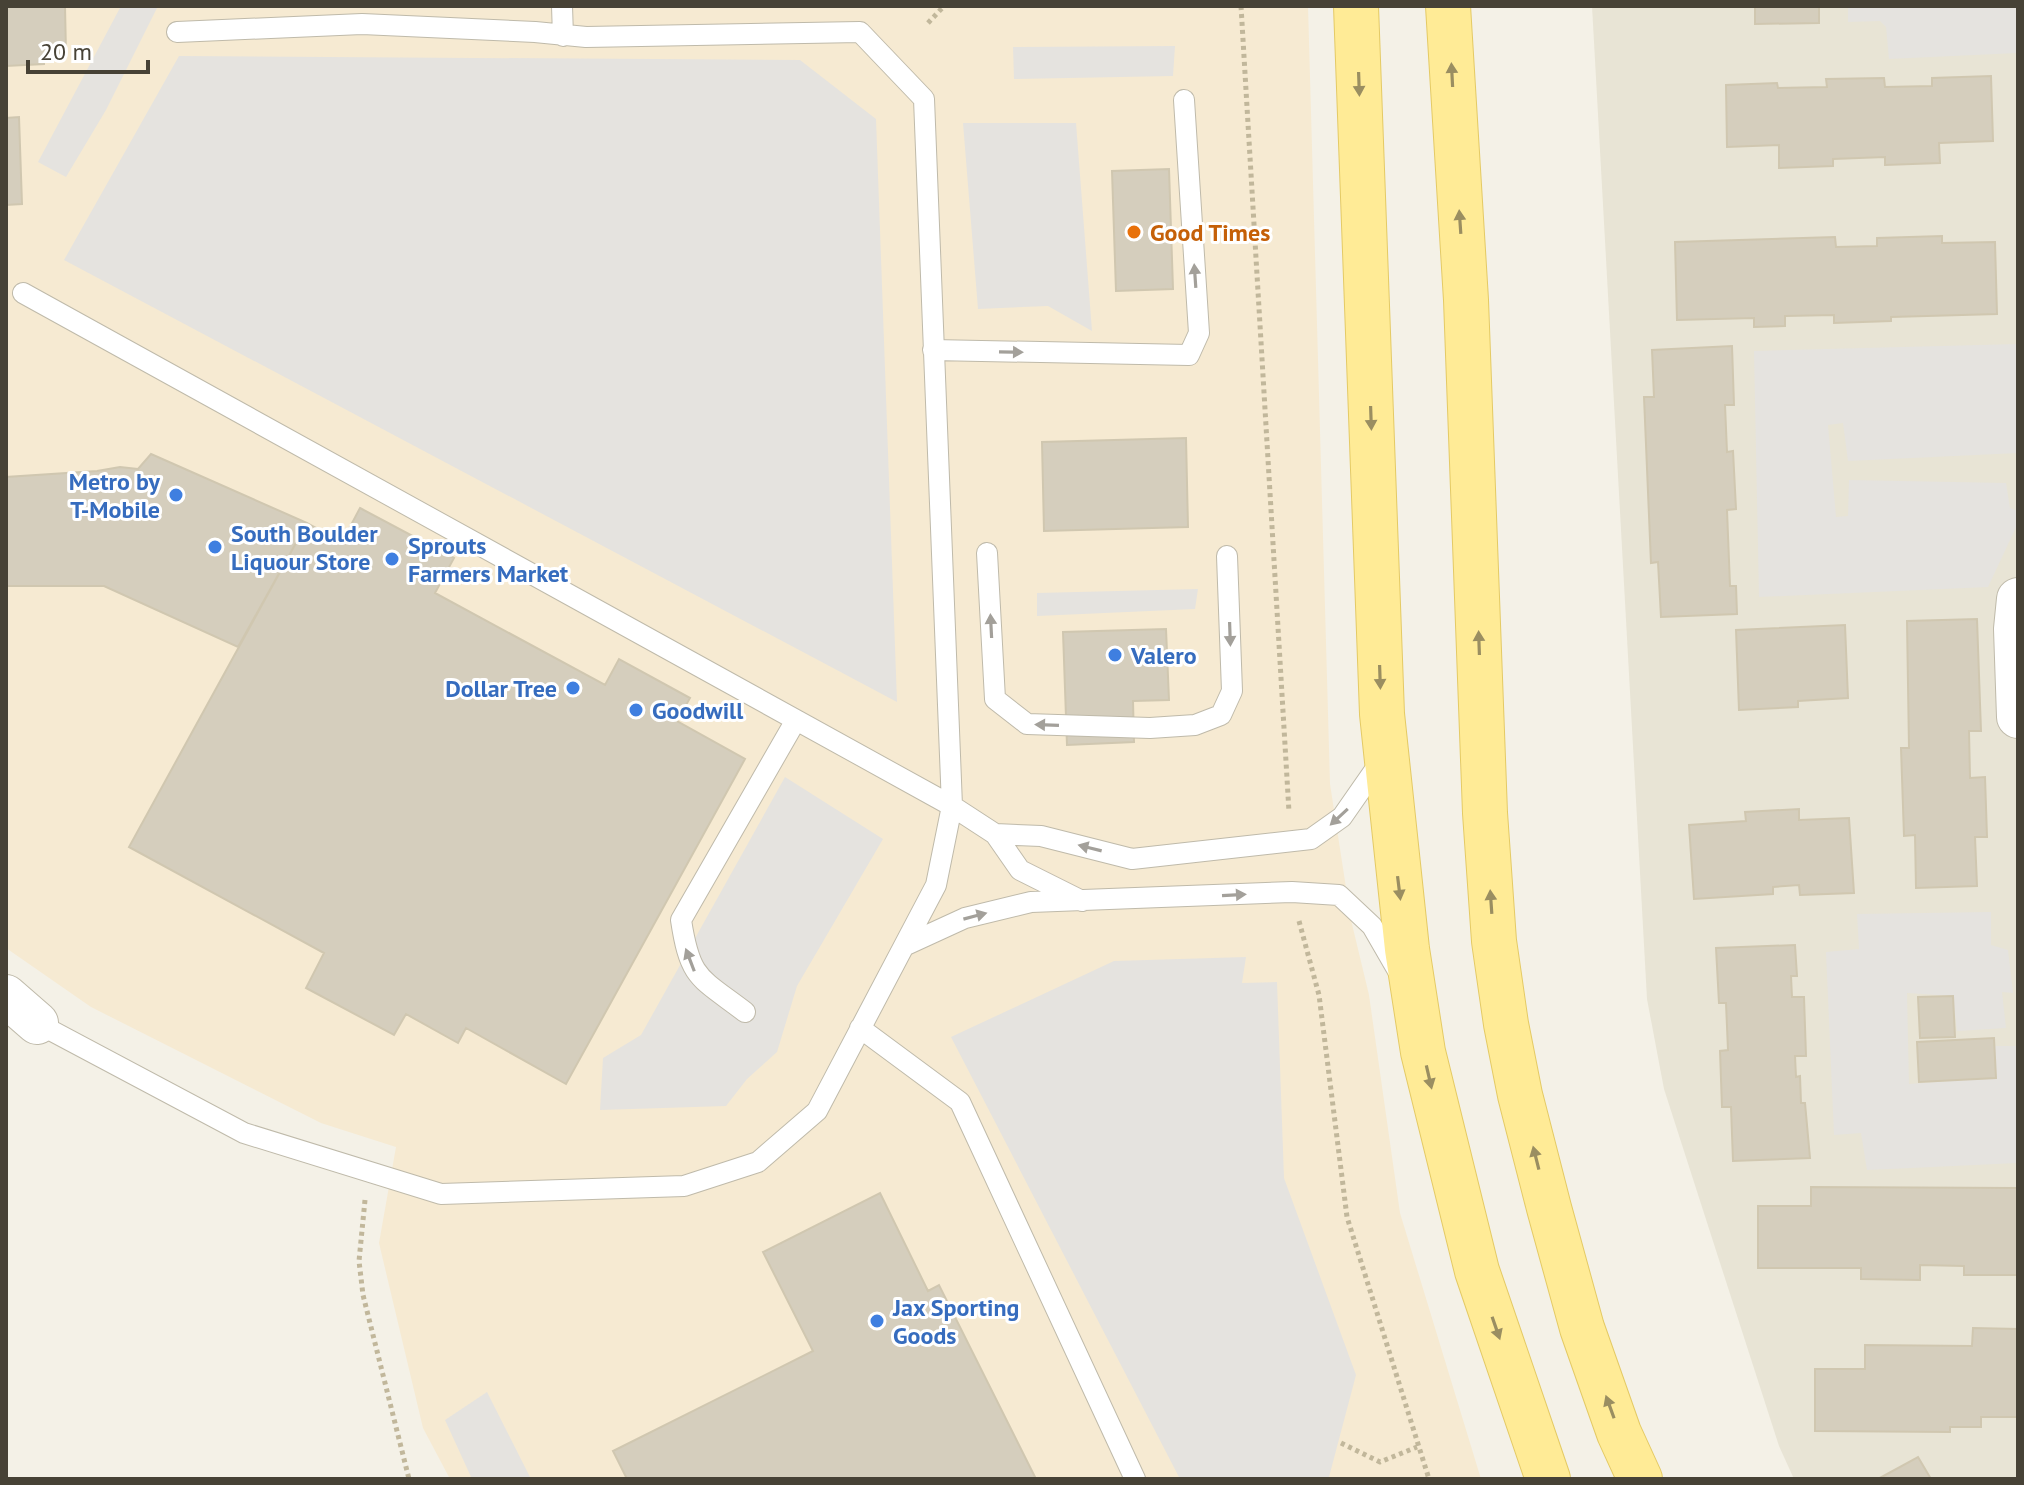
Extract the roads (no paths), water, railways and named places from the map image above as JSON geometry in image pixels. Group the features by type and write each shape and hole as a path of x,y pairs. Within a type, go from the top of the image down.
{"main road":[{"path":"1356,6 1382,714 1405,934 1443,1139 1477,1271 1548,1479"},
{"path":"1448,6 1466,300 1485,813 1494,941 1520,1095 1549,1208 1582,1328 1619,1433 1640,1479"}],"street":[{"path":"2018,599 2015,629 2018,717"},
{"path":"6,996 37,1023"}],"lane":[{"path":"562,6 563,36"},
{"path":"37,1023 244,1133 441,1194 684,1186 758,1162 817,1111 936,885 952,806 924,99 860,32 586,37 362,15 177,32"},
{"path":"933,350 1189,355 1199,333 1184,100"},
{"path":"23,293 952,806 995,834 1020,870 1082,901"},
{"path":"987,553 995,699 1027,724 1150,728 1195,725 1221,715 1232,691 1227,556"},
{"path":"745,1012 696,975 686,954 681,920 796,720"},
{"path":"995,834 1041,836 1132,859 1311,839 1342,817 1386,755"},
{"path":"904,946 965,918 1031,902 1292,892 1339,895 1372,926 1415,1000"},
{"path":"860,1028 960,1102 1135,1479"}],"place":[{"name":"Good Times","path":"1134,232"},
{"name":"Metro by T-Mobile","path":"176,495"},
{"name":"South Boulder Liquour Store","path":"215,547"},
{"name":"Sprouts Farmers Market","path":"392,559"},
{"name":"Valero","path":"1115,655"},
{"name":"Dollar Tree","path":"573,688"},
{"name":"Goodwill","path":"636,710"},
{"name":"Jax Sporting Goods","path":"877,1321"}]}
